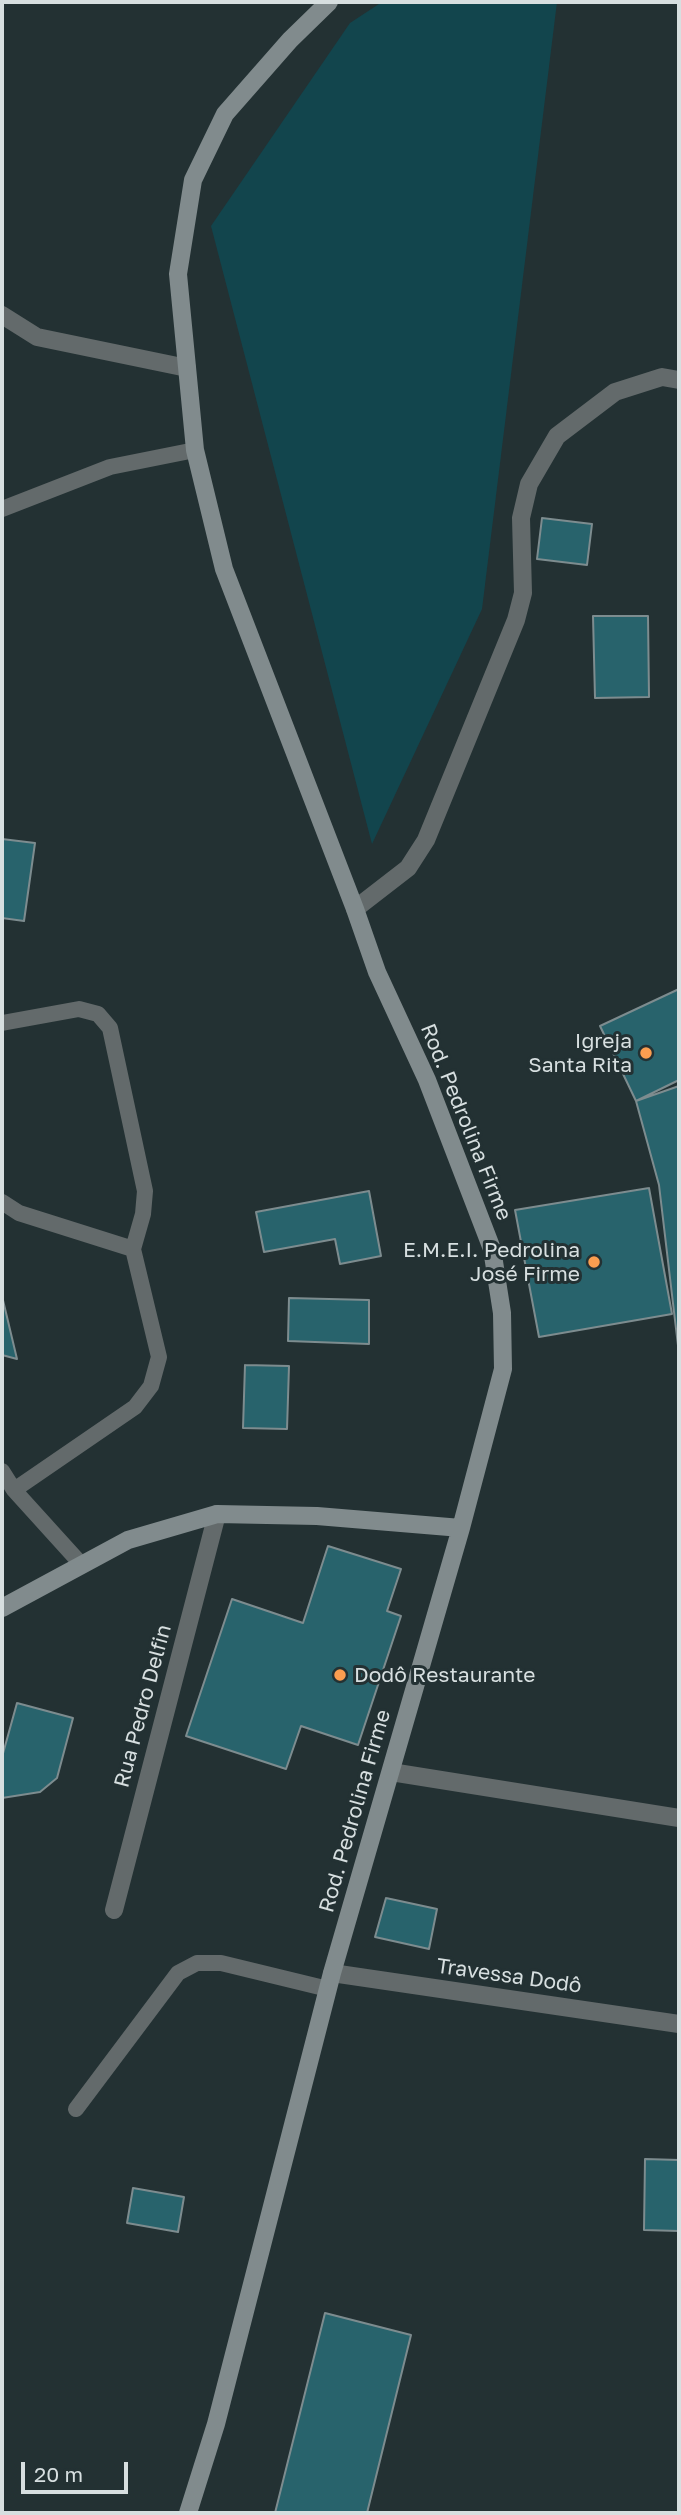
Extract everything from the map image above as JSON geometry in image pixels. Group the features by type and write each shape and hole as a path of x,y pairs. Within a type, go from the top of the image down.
{"street":[{"name":"Rod. Pedrolina Firme","path":"188,2513 216,2424 330,1981 461,1528 503,1369 502,1313 492,1249 427,1080 377,972 225,569 195,450 178,274 193,180 225,114 290,40 329,2"},
{"path":"2,315 37,337 187,368"},
{"path":"355,909 408,868 426,840 516,620 523,593 521,518 529,484 557,436 615,392 662,377 679,380"},
{"path":"2,1608 128,1540 217,1514 317,1516 461,1528"},
{"name":"Rua Pedro Delfin","path":"114,1910 217,1514"},
{"path":"391,1772 679,1818"},
{"name":"Travessa Dodô","path":"330,1981 679,2024"}],"lane":[{"path":"2,509 110,467 195,450"},
{"path":"2,1023 79,1009 98,1014 110,1028 145,1191 143,1214 133,1249 159,1357 151,1387 135,1407 14,1490"},
{"path":"2,1202 19,1213 133,1249"},
{"path":"2,1471 14,1490 80,1564"},
{"path":"76,2109 177,1973 197,1963 221,1964 330,1981"}],"shaded area":[{"path":"382,2 557,2 482,609 372,844 211,226 350,23"}],"building":[{"path":"542,518 592,524 587,565 537,559"},
{"path":"593,616 648,616 649,697 595,698"},
{"path":"2,839 35,843 24,921 2,918"},
{"name":"Igreja Santa Rita","path":"679,989 679,1080 636,1101 600,1026"},
{"path":"679,1086 679,1354 659,1185 636,1101"},
{"name":"E.M.E.I. Pedrolina José Firme","path":"649,1188 672,1314 539,1337 515,1210"},
{"path":"369,1191 381,1256 340,1264 335,1239 264,1252 256,1212"},
{"path":"2,1296 17,1359 2,1355"},
{"path":"289,1298 369,1300 369,1344 288,1341"},
{"path":"245,1365 289,1366 287,1429 243,1428"},
{"path":"328,1546 401,1569 387,1611 401,1616 358,1745 301,1726 286,1769 186,1736 232,1599 303,1623"},
{"path":"17,1703 73,1718 57,1778 40,1792 2,1798 2,1757"},
{"path":"386,1898 437,1909 429,1949 375,1937"},
{"path":"645,2159 679,2160 679,2231 644,2230"},
{"path":"133,2188 184,2197 178,2232 127,2223"},
{"path":"325,2313 411,2335 367,2513 275,2513"}],"place":[{"name":"Igreja Santa Rita","path":"646,1053"},
{"name":"E.M.E.I. Pedrolina José Firme","path":"594,1262"},
{"name":"Dodô Restaurante","path":"340,1675"}]}
